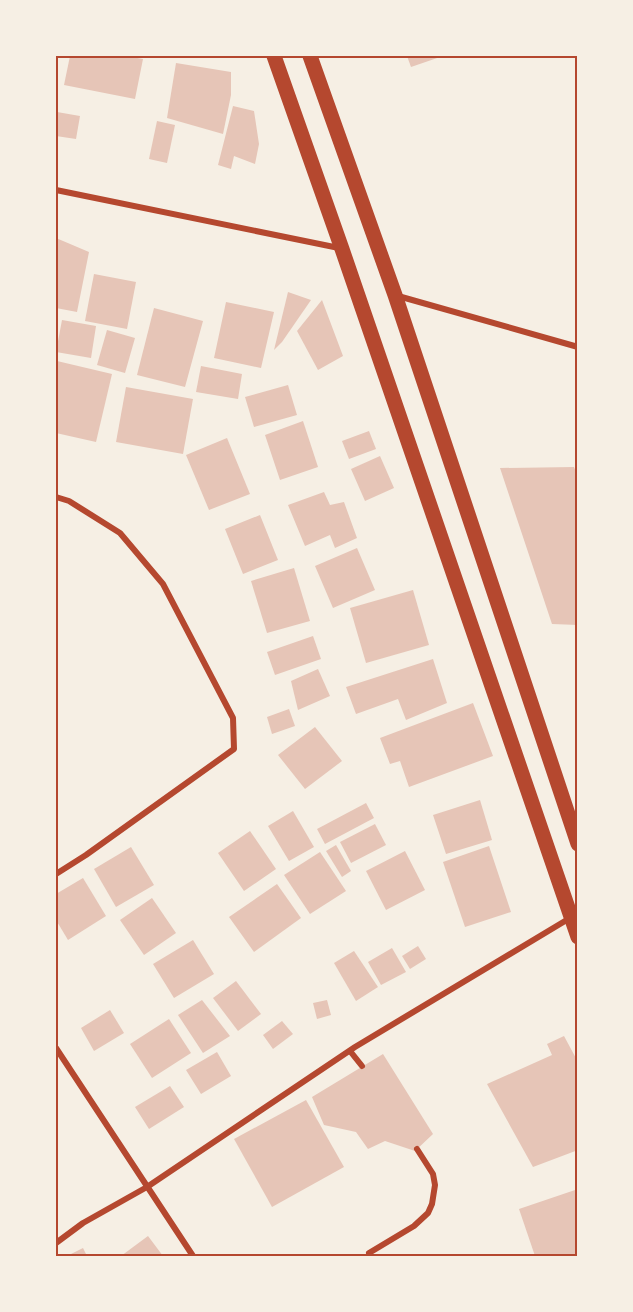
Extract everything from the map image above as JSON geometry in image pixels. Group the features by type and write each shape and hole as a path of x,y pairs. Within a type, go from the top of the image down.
{"main road":[{"path":"274,56 578,937"},
{"path":"310,56 395,295 578,844"}],"street":[{"path":"56,190 342,249"},
{"path":"395,295 578,347"},
{"path":"56,497 69,501 120,533 163,584 233,718 234,749 56,874"},
{"path":"56,1243 83,1223 147,1187 350,1050 571,913"},
{"path":"56,1048 193,1257"},
{"path":"350,1050 362,1066"},
{"path":"369,1253 414,1226 428,1213 435,1185 433,1174 417,1149"}],"building":[{"path":"70,56 126,56 143,59 135,99 64,85"},
{"path":"407,56 443,56 411,67"},
{"path":"176,63 231,72 231,95 223,134 167,118"},
{"path":"233,106 254,111 259,144 255,164 234,156 231,169 218,165"},
{"path":"57,112 80,116 76,139 56,136"},
{"path":"157,121 175,125 167,163 149,159"},
{"path":"56,238 89,252 77,312 56,308 58,271"},
{"path":"94,274 136,282 127,329 85,321"},
{"path":"288,292 311,300 274,350"},
{"path":"322,300 343,356 318,370 297,331"},
{"path":"226,302 274,312 261,368 214,358"},
{"path":"154,308 203,321 185,387 137,375"},
{"path":"62,320 96,326 91,358 56,352"},
{"path":"107,330 135,338 125,373 97,365"},
{"path":"57,361 112,374 96,442 56,433"},
{"path":"201,366 242,374 238,399 196,392"},
{"path":"288,385 297,415 254,427 245,397"},
{"path":"126,387 193,399 183,454 116,442"},
{"path":"303,421 318,467 280,480 265,435"},
{"path":"369,431 376,449 349,459 342,441"},
{"path":"227,438 250,494 209,510 186,455"},
{"path":"380,456 394,488 365,501 351,469"},
{"path":"574,467 578,477 578,625 552,624 500,468"},
{"path":"324,492 330,505 344,502 357,538 335,548 330,535 305,546 288,505"},
{"path":"260,515 278,560 243,574 225,529"},
{"path":"357,548 375,590 333,608 315,566"},
{"path":"294,568 310,621 267,633 251,581"},
{"path":"413,590 429,645 366,663 350,608"},
{"path":"313,636 321,659 275,675 267,652"},
{"path":"433,659 447,703 406,720 398,699 356,714 346,687"},
{"path":"318,669 330,696 298,710 291,681"},
{"path":"473,703 493,756 409,787 400,761 390,764 380,738"},
{"path":"289,709 295,726 272,734 267,717"},
{"path":"315,727 342,761 305,789 278,755"},
{"path":"480,800 492,840 446,854 433,815"},
{"path":"366,803 374,818 325,844 317,829"},
{"path":"293,811 314,847 289,861 268,826"},
{"path":"375,824 386,845 351,863 340,842"},
{"path":"250,831 276,869 244,891 218,853"},
{"path":"336,845 351,871 342,877 326,851"},
{"path":"489,846 511,912 465,927 443,862"},
{"path":"131,847 154,885 116,907 94,869"},
{"path":"405,851 425,890 386,910 366,871"},
{"path":"320,852 346,891 310,914 284,875"},
{"path":"83,878 106,916 68,940 56,920 56,894"},
{"path":"277,884 301,918 254,952 229,917"},
{"path":"152,898 176,933 144,955 120,920"},
{"path":"193,940 214,974 174,998 153,964"},
{"path":"418,946 426,959 410,969 402,956"},
{"path":"392,948 406,972 381,985 368,962"},
{"path":"354,951 378,987 356,1001 334,963"},
{"path":"236,981 261,1014 238,1031 213,998"},
{"path":"202,1000 230,1036 203,1053 178,1015"},
{"path":"327,1000 331,1015 317,1019 313,1003"},
{"path":"110,1010 124,1033 94,1051 81,1028"},
{"path":"169,1019 191,1053 152,1078 130,1044"},
{"path":"282,1021 293,1034 273,1049 263,1035"},
{"path":"564,1036 578,1062 578,1150 533,1167 487,1084 552,1055 547,1044"},
{"path":"217,1052 231,1076 201,1094 186,1070"},
{"path":"383,1054 433,1134 415,1151 385,1141 368,1149 356,1132 324,1125 312,1097"},
{"path":"170,1086 184,1107 149,1129 135,1107"},
{"path":"306,1100 344,1167 272,1207 234,1139"},
{"path":"578,1189 578,1256 535,1256 519,1209"},
{"path":"148,1236 163,1256 121,1256"},
{"path":"83,1248 87,1256 67,1256"}]}
